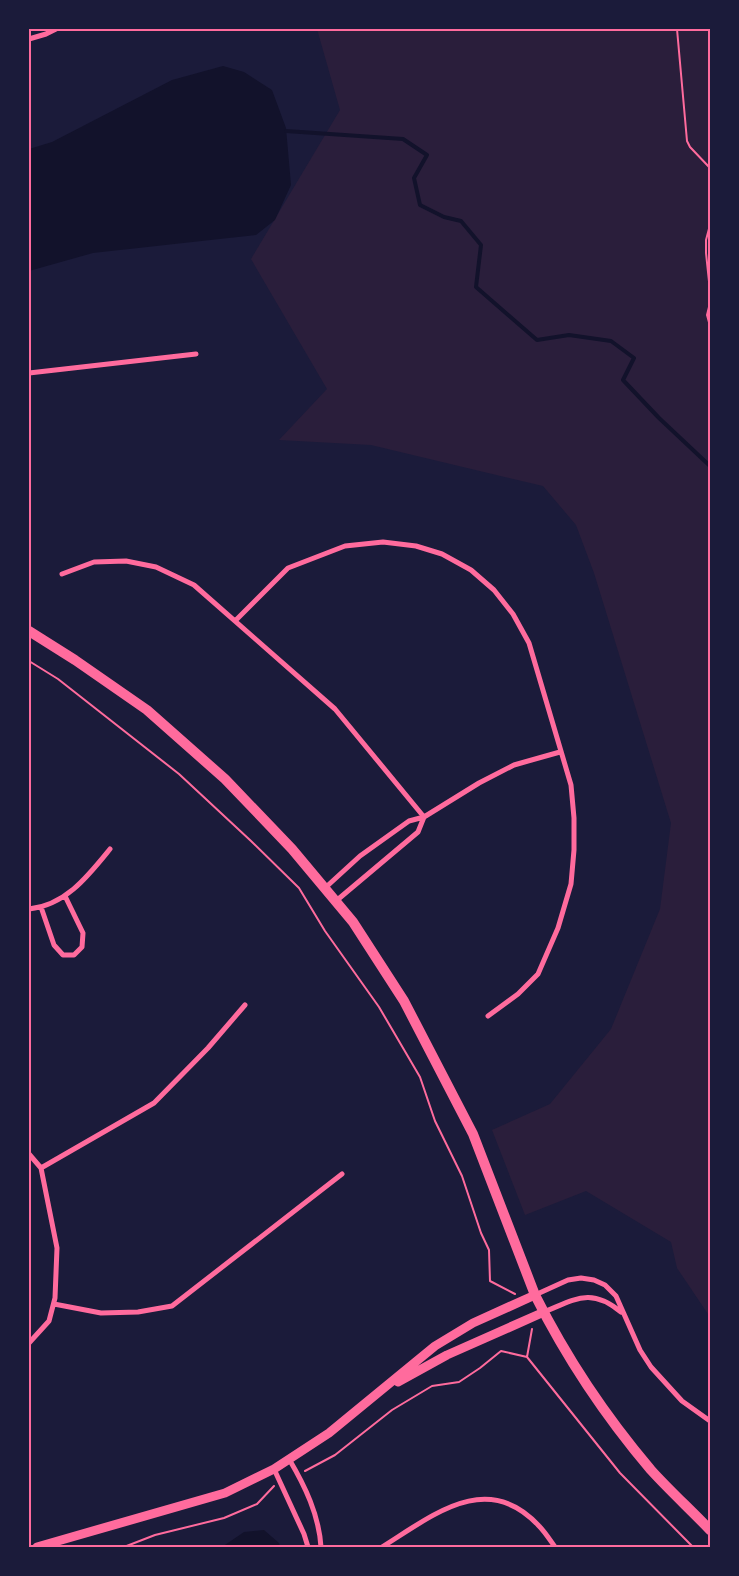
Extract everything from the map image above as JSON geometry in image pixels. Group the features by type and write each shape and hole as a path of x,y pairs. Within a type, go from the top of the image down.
{"main road":[{"path":"29,631 147,710 225,779 292,849 353,922 404,1001 473,1134 535,1295 544,1312 594,1395 652,1470 710,1530"}],"street":[{"path":"29,39 56,29"},
{"path":"29,373 196,354"},
{"path":"235,621 288,568 345,546 383,542 416,546 442,554 471,570 494,590 513,614 529,644 570,785 574,818 574,850 571,884 556,935 538,974 518,994 488,1016"},
{"path":"62,574 94,562 126,560 156,567 194,585 335,709 424,817"},
{"path":"325,888 360,856 409,821 424,817 514,764 560,752"},
{"path":"336,901 418,832 424,817"},
{"path":"29,909 41,908 66,896 83,881 110,850"},
{"path":"41,908 54,945 63,955 74,955 82,947 83,933 66,896"},
{"path":"41,1168 154,1103 208,1048 245,1005"},
{"path":"29,1154 41,1168 57,1248 54,1304 49,1321 29,1343"},
{"path":"54,1304 101,1313 138,1312 172,1306 342,1174"},
{"path":"37,1547 49,1546 225,1493 274,1469 328,1433 435,1346 473,1323 568,1280 581,1278 594,1280 605,1285 616,1296 640,1350 656,1373 682,1401 710,1421"},
{"path":"378,1393 447,1355 544,1312 584,1297 595,1297 605,1300 623,1314"},
{"path":"289,1459 311,1502 317,1520 321,1547"},
{"path":"274,1469 304,1534 308,1547"},
{"path":"382,1547 446,1508 478,1498 495,1499 513,1506 524,1513 539,1526 555,1547"}],"path":[{"path":"677,29 687,141 690,147 710,168"},
{"path":"710,225 706,240 706,253 710,290"},
{"path":"710,303 707,315 710,326"},
{"path":"29,661 58,680 179,774 251,840 299,888 325,931 379,1007 420,1077 435,1121 462,1176 481,1233 489,1250 490,1282 514,1294 519,1302"},
{"path":"527,1356 532,1329 528,1319"},
{"path":"298,1475 335,1455 392,1410 432,1386 459,1382 501,1351 527,1356 620,1472 693,1547"},
{"path":"124,1547 155,1534 233,1514 257,1504 272,1486 280,1483"}],"shaded area":[{"path":"317,29 710,29 710,1317 677,1268 671,1242 586,1191 525,1215 492,1130 550,1104 611,1029 660,909 671,823 594,573 576,525 543,486 371,445 279,440 327,389 251,259 340,110"},
{"path":"223,66 244,72 272,90 286,128 291,185 275,220 256,235 93,253 29,271 29,149 52,142 172,80"},
{"path":"264,1530 279,1543 280,1547 222,1547 244,1532"}],"waterway":[{"path":"286,131 403,139 427,155 414,178 420,205 444,217 461,221 481,245 476,287 537,340 569,335 611,341 634,358 623,380 659,418 710,466"}]}
